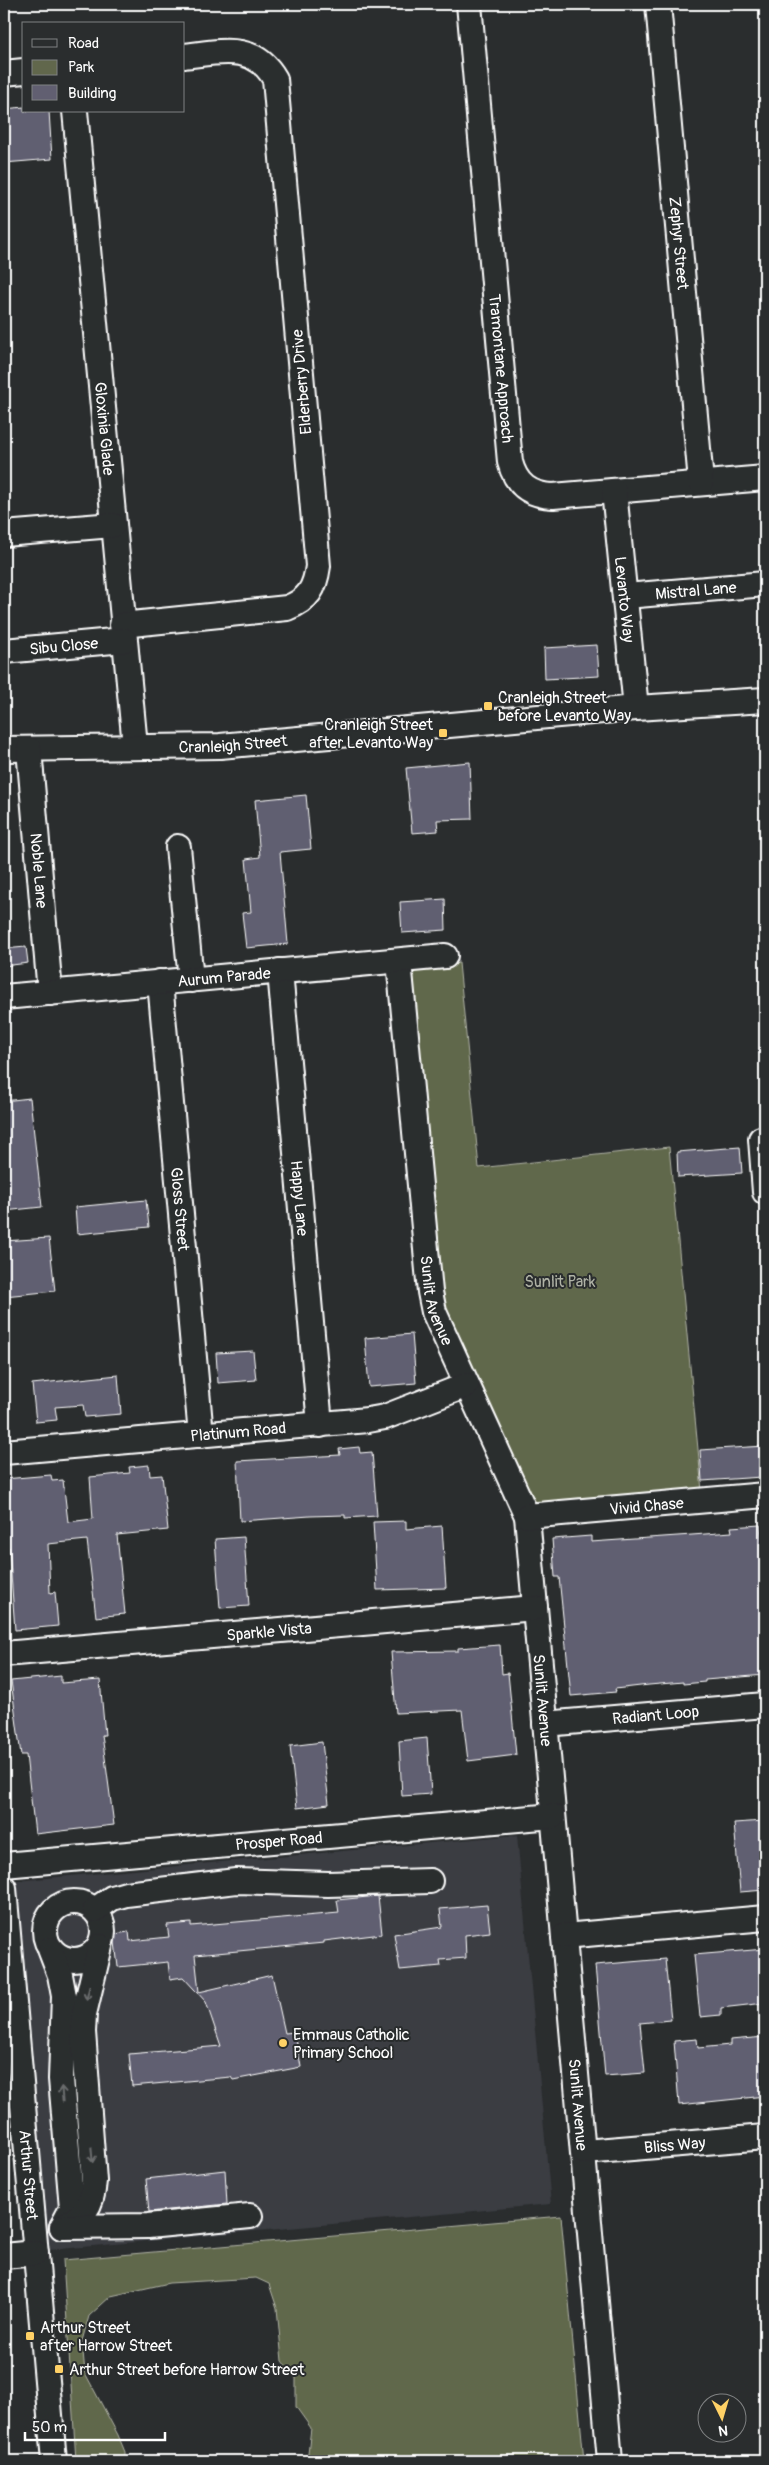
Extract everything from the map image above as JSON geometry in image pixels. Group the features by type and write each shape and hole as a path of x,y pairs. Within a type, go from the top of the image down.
{"street":[{"name":"Tramontane Approach","path":"469,4 509,452 513,474 530,491 541,496 765,478"},
{"name":"Zephyr Street","path":"658,4 701,482"},
{"name":"Elderberry Drive","path":"123,633 286,608 301,602 311,593 316,580 318,566 275,79 260,60 236,51 185,56"},
{"path":"4,72 22,71"},
{"name":"Gloxinia Glade","path":"74,112 135,746"},
{"name":"Levanto Way","path":"614,491 636,708"},
{"path":"4,534 113,525"},
{"name":"Mistral Lane","path":"626,596 765,584"},
{"name":"Sibu Close","path":"4,651 123,633"},
{"name":"Cranleigh Street","path":"4,749 220,746 636,708 763,700"},
{"name":"Noble Lane","path":"29,750 50,993"},
{"path":"178,847 191,980"},
{"name":"Aurum Parade","path":"4,997 445,956"},
{"name":"Sunlit Avenue","path":"399,961 430,1292 434,1312 527,1516 610,2461"},
{"name":"Happy Lane","path":"280,972 320,1424"},
{"name":"Gloss Street","path":"160,982 201,1435"},
{"path":"761,1139 765,1186"},
{"name":"Platinum Road","path":"4,1452 385,1417 468,1385"},
{"name":"Vivid Chase","path":"527,1516 765,1495"},
{"name":"Sparkle Vista","path":"4,1654 535,1608"},
{"name":"Radiant Loop","path":"545,1724 765,1705"},
{"name":"Prosper Road","path":"4,1865 554,1816"},
{"path":"94,1910 112,1898 126,1894 236,1881 328,1884 430,1881"},
{"name":"Arthur Street","path":"4,1888 54,2461"},
{"path":"77,1902 87,1904 94,1910 103,1927 84,2014 83,2032 94,2181 93,2196 85,2213 62,2227 72,2208 61,2079 64,1996 60,1975 44,1930 46,1921 58,1906 77,1902"},
{"path":"564,1936 765,1918"},
{"path":"50,1948 66,1960 76,1961 93,1954 100,1946"},
{"name":"Bliss Way","path":"584,2152 765,2137"},
{"path":"34,2227 148,2226 250,2216"},
{"path":"4,2256 36,2253"}],"shaded area":[{"name":"Emmaus Catholic Primary School","path":"517,1835 551,2204 49,2250 15,1881"}],"green space":[{"name":"Sunlit Park","path":"459,963 479,1168 669,1147 702,1491 533,1505 440,1311 407,968"},
{"path":"561,2216 584,2461 307,2461 311,2428 296,2407 296,2378 282,2361 277,2308 269,2284 256,2278 169,2283 111,2296 89,2316 82,2341 85,2373 118,2435 125,2452 125,2461 76,2461 63,2260"}],"building":[{"path":"22,107 22,112 49,112 52,159 4,163 4,109"},
{"path":"597,645 599,676 545,679 544,648"},
{"path":"470,762 472,819 437,820 438,831 412,833 406,768"},
{"path":"306,795 311,849 280,852 288,944 246,948 242,913 251,912 246,859 260,857 255,800"},
{"path":"445,899 446,930 402,933 400,902"},
{"path":"26,947 28,963 4,966 4,949"},
{"path":"30,1098 42,1207 4,1211 4,1101"},
{"path":"740,1147 742,1173 678,1177 677,1152"},
{"path":"146,1200 149,1227 77,1234 75,1207"},
{"path":"49,1238 55,1291 4,1296 4,1241"},
{"path":"412,1334 416,1383 369,1387 365,1338"},
{"path":"253,1351 256,1380 218,1383 216,1353"},
{"path":"118,1375 121,1414 85,1417 83,1405 55,1407 57,1420 36,1422 32,1384"},
{"path":"765,1446 765,1463 761,1463 762,1477 702,1481 700,1450"},
{"path":"359,1447 360,1453 372,1452 377,1516 345,1518 345,1515 310,1516 240,1521 237,1461 340,1455 339,1449"},
{"path":"149,1465 150,1476 162,1475 168,1530 117,1535 125,1614 96,1617 87,1540 48,1544 50,1593 55,1592 58,1626 15,1630 9,1547 5,1548 4,1479 51,1475 52,1481 63,1480 68,1522 93,1519 90,1477 130,1473 129,1467"},
{"path":"406,1521 406,1529 442,1526 446,1588 377,1590 373,1522"},
{"path":"760,1525 765,1587 765,1675 705,1680 705,1682 683,1684 683,1682 649,1685 615,1689 616,1692 571,1696 559,1577 555,1577 552,1539 591,1536 591,1542 732,1532 731,1527"},
{"path":"244,1537 249,1606 220,1608 215,1539"},
{"path":"500,1645 502,1674 508,1673 516,1755 468,1761 462,1710 396,1713 391,1652 458,1651 458,1648"},
{"path":"61,1676 61,1683 100,1680 105,1735 102,1735 114,1825 35,1834 26,1755 21,1755 11,1681"},
{"path":"427,1738 431,1794 402,1796 399,1741"},
{"path":"322,1742 329,1804 297,1808 290,1746"},
{"path":"765,1821 765,1890 740,1892 734,1823"},
{"path":"378,1896 382,1934 324,1941 324,1943 195,1955 199,1992 272,1975 285,2033 295,2032 301,2067 233,2080 231,2077 132,2086 129,2054 221,2046 206,2002 183,1977 170,1979 168,1962 118,1967 114,1934 129,1932 130,1941 169,1937 167,1925 191,1923 191,1926 339,1913 337,1900"},
{"path":"487,1905 490,1932 465,1935 466,1958 440,1960 441,1966 400,1970 394,1934 442,1927 440,1909"},
{"path":"765,1949 765,2003 721,2008 721,2015 700,2017 694,1955"},
{"path":"665,1959 671,2020 640,2023 645,2073 605,2076 595,1965"},
{"path":"765,2037 765,2096 679,2105 674,2041 697,2039 698,2048 730,2045 730,2040"},
{"path":"225,2170 227,2204 149,2212 146,2179"}],"place":[{"name":"Cranleigh Street before Levanto Way","path":"488,706"},
{"name":"Cranleigh Street after Levanto Way","path":"443,733"},
{"name":"Emmaus Catholic Primary School","path":"283,2043"},
{"name":"Arthur Street after Harrow Street","path":"30,2336"},
{"name":"Arthur Street before Harrow Street","path":"59,2369"}]}
